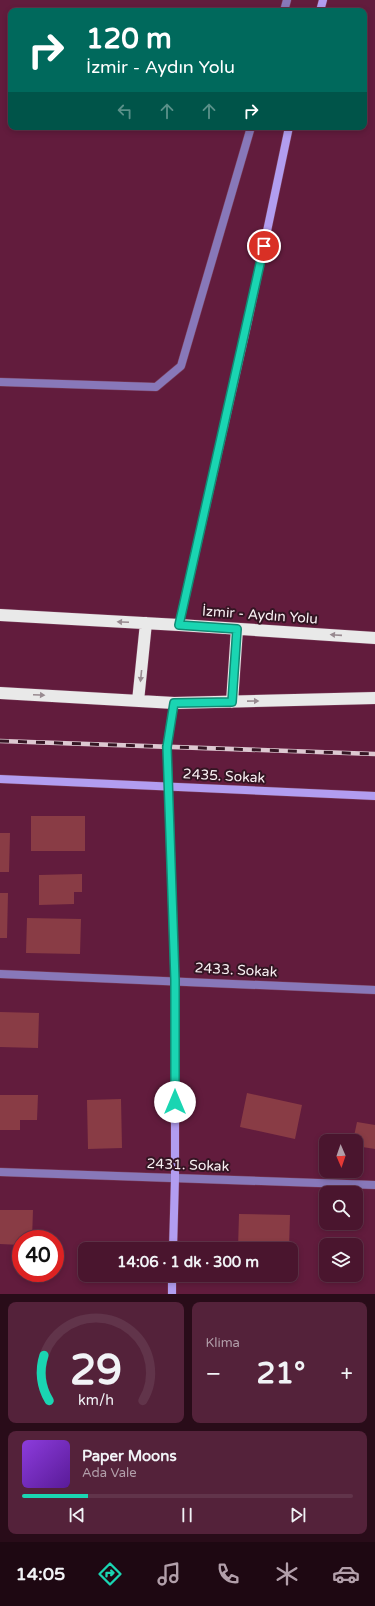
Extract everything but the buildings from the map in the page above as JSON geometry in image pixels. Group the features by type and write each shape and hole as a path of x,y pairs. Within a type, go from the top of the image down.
{"highway":[{"name":"İzmir - Aydın Yolu","path":"0,615 375,638"},
{"path":"138,701 146,623"},
{"path":"232,702 237,629"},
{"path":"0,693 174,703 375,698"}],"street":[{"path":"0,382 156,387 181,366 250,130"},
{"path":"179,625 248,321 288,130"},
{"path":"173,1242 175,1178 175,980 167,747 174,703"},
{"name":"2435. Sokak","path":"0,779 375,796"},
{"name":"2433. Sokak","path":"0,974 175,980 375,990"},
{"name":"2431. Sokak","path":"0,1172 375,1185"},
{"path":"172,1282 172,1294"}],"railway":[{"path":"0,741 375,754"}],"route":[{"path":"175,1102 175,980 167,747 174,703 232,702 237,629 179,625 264,246"}]}
